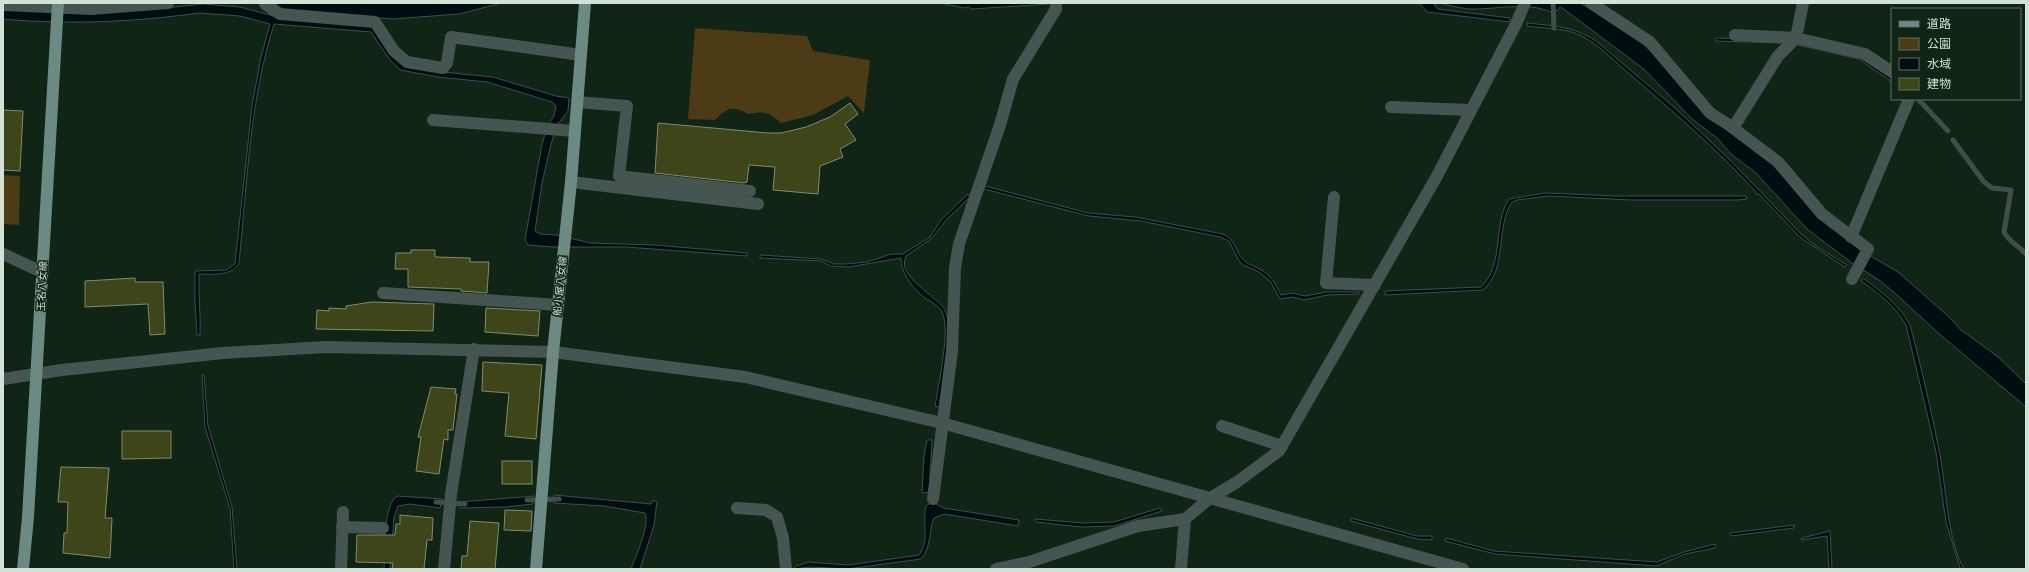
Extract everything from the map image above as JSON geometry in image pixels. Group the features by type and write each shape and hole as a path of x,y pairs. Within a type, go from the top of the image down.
{"main road":[{"name":"船小屋八女線","path":"536,569 553,352 571,182 585,3"},
{"name":"玉名八女線","path":"23,569 28,517 37,374 57,6"}],"street":[{"path":"3,5 57,6 91,9 168,3"},
{"path":"262,3 280,14 376,22 394,51 407,62 443,68 448,63 451,37 581,55"},
{"path":"996,569 1029,566 1138,526 1185,518 1209,499 1237,482 1279,451 1437,176 1526,3"},
{"path":"1591,3 1650,42 1710,114 1733,128 1778,162 1822,214 1868,249 1855,274"},
{"path":"1733,128 1778,56 1796,38 1803,3"},
{"path":"934,499 942,423 952,351 955,268 960,244 1000,126 1013,79 1056,10 1056,4"},
{"path":"1735,35 1796,38 1865,54 1891,71"},
{"path":"1851,237 1909,100"},
{"path":"577,102 626,106 619,176 750,191"},
{"path":"1391,108 1472,110"},
{"path":"433,120 575,131"},
{"path":"571,182 758,204"},
{"path":"1334,197 1326,283 1375,285"},
{"path":"3,254 42,272"},
{"path":"383,293 558,305"},
{"path":"3,379 223,353 326,347 553,352 745,377 942,423 1463,569"},
{"path":"444,569 451,494 474,350"},
{"path":"1222,426 1282,446"},
{"path":"737,508 766,510 777,517 783,538 786,569"},
{"path":"341,569 343,512"},
{"path":"1181,569 1185,518"},
{"path":"342,527 384,528"}],"green space":[{"path":"695,28 807,36 813,51 870,60 864,113 848,96 813,115 781,123 766,113 748,114 738,109 726,110 715,120 688,119"},
{"path":"3,175 20,176 19,225 3,224"}],"water":[{"path":"275,3 502,3 459,14 393,19 283,11"},
{"path":"940,3 1065,3 971,9 969,7 965,8"},
{"path":"1419,3 1438,3 1434,5 1438,9 1510,18 1510,22 1427,12"},
{"path":"1438,3 1580,3 1631,33 1771,161 1860,250 1898,272 1948,316 1961,330 1997,356 2026,384 2026,407 1937,332 1879,280 1852,263 1807,229 1756,173 1731,154 1717,138 1692,119 1645,70 1565,10 1560,7 1558,10 1551,12 1521,6 1469,9"},
{"path":"203,4 240,7 277,17 369,26 376,28 395,57 442,72 493,77 556,96 569,98 568,111 557,125 551,144 542,183 535,231 540,234 557,235 590,243 655,245 747,253 747,256 626,247 553,247 528,245 525,240 542,144 548,125 554,116 556,106 552,102 487,82 438,77 400,70 390,60 371,32 274,24 266,53 254,112 239,263 231,271 226,273 199,274 200,335 197,335 195,271 226,270 235,264 252,106 261,57 270,24 240,16 199,13 150,19 101,22 28,21 3,19 3,10 155,9"},
{"path":"1527,23 1554,26 1579,32 1596,41 1674,107 1729,159 1801,234 1816,246 1847,265 1845,267 1801,238 1709,145 1596,45 1582,36 1569,31 1527,26"},
{"path":"1716,38 1783,41 1857,56 1891,77 1891,81 1859,59 1798,45 1782,43 1715,41"},
{"path":"985,186 1088,213 1135,217 1223,234 1233,242 1239,255 1244,260 1269,276 1281,295 1293,293 1305,296 1326,292 1359,292 1359,294 1327,295 1304,300 1293,297 1280,299 1270,281 1259,272 1243,265 1239,261 1229,241 1220,237 1141,221 1089,216 984,189"},
{"path":"1545,193 1616,196 1746,196 1747,199 1631,200 1549,196 1517,200 1512,202 1507,212 1496,271 1491,281 1483,290 1385,295 1385,291 1481,287 1488,278 1493,267 1501,220 1509,199"},
{"path":"968,194 970,197 947,219 932,238 906,256 904,264 912,279 941,304 945,310 947,318 947,357 939,407 935,406 945,344 944,320 942,312 935,304 921,295 910,283 901,263 901,258 849,267 831,266 821,261 760,258 760,255 821,259 834,264 846,264 867,262 891,254 903,254 930,237 941,220"},
{"path":"1863,278 1901,311 1910,325 1926,388 1939,450 1950,528 1958,557 1964,569 1960,568 1946,522 1936,452 1906,325 1902,318 1886,300 1861,281"},
{"path":"202,375 204,375 208,426 232,507 237,569 234,569 230,509 205,427"},
{"path":"927,440 932,440 929,492 922,493 924,456"},
{"path":"554,495 651,504 653,500 657,502 654,525 640,569 631,569 646,525 645,513 604,506 554,503"},
{"path":"397,496 442,499 440,508 410,504 398,506 394,517 390,569 384,569 387,519 392,501"},
{"path":"534,496 533,504 505,507 460,508 460,502"},
{"path":"932,502 944,508 1019,520 1018,526 944,514 934,518 927,550 921,559 847,569 811,567 793,569 796,566 809,562 848,565 919,555 925,538 926,506"},
{"path":"1160,508 1162,511 1114,526 1081,527 1036,522 1035,519 1084,523 1114,522"},
{"path":"1351,518 1417,536 1432,536 1432,540 1417,539 1351,521"},
{"path":"1794,525 1794,528 1731,536 1730,533"},
{"path":"1830,531 1832,569 1829,569 1827,536 1801,540 1802,538"},
{"path":"1446,538 1494,551 1657,562 1684,552 1715,544 1715,548 1685,554 1656,566 1495,554 1445,541"}],"building":[{"path":"850,103 858,114 845,124 856,140 840,149 843,157 820,166 818,194 773,190 775,167 749,165 747,182 744,183 655,173 658,123 781,133 806,127 830,117"},
{"path":"3,110 23,111 20,171 3,170"},
{"path":"411,250 435,250 435,257 470,258 470,262 489,262 487,293 461,291 461,289 408,287 408,269 395,269 396,253 411,253"},
{"path":"135,278 135,282 163,282 165,334 150,335 148,304 85,307 85,281"},
{"path":"372,302 434,304 433,331 316,329 317,310 329,311 329,308 346,309 346,306"},
{"path":"486,308 540,311 538,336 485,332"},
{"path":"483,362 542,365 536,439 505,436 509,393 482,391"},
{"path":"431,387 456,389 455,394 457,394 453,430 448,430 448,440 444,439 439,474 416,471 421,437 418,437"},
{"path":"122,431 171,431 171,458 122,459"},
{"path":"502,461 532,461 532,484 502,484"},
{"path":"61,467 109,468 105,518 112,518 110,558 63,553 64,533 67,533 68,502 58,502"},
{"path":"505,510 532,511 531,531 504,530"},
{"path":"400,515 433,518 432,540 427,540 424,569 392,569 393,563 356,562 357,535 395,535 396,524 400,524"},
{"path":"470,521 499,523 495,569 461,569 462,556 467,556"}],"waterway":[{"path":"1553,3 1554,28"},
{"path":"1919,100 1948,131"},
{"path":"1953,140 1984,182 1992,188 2011,190 2004,232 2008,238 2026,254"},
{"path":"527,500 559,499"},
{"path":"436,502 465,504"}]}
